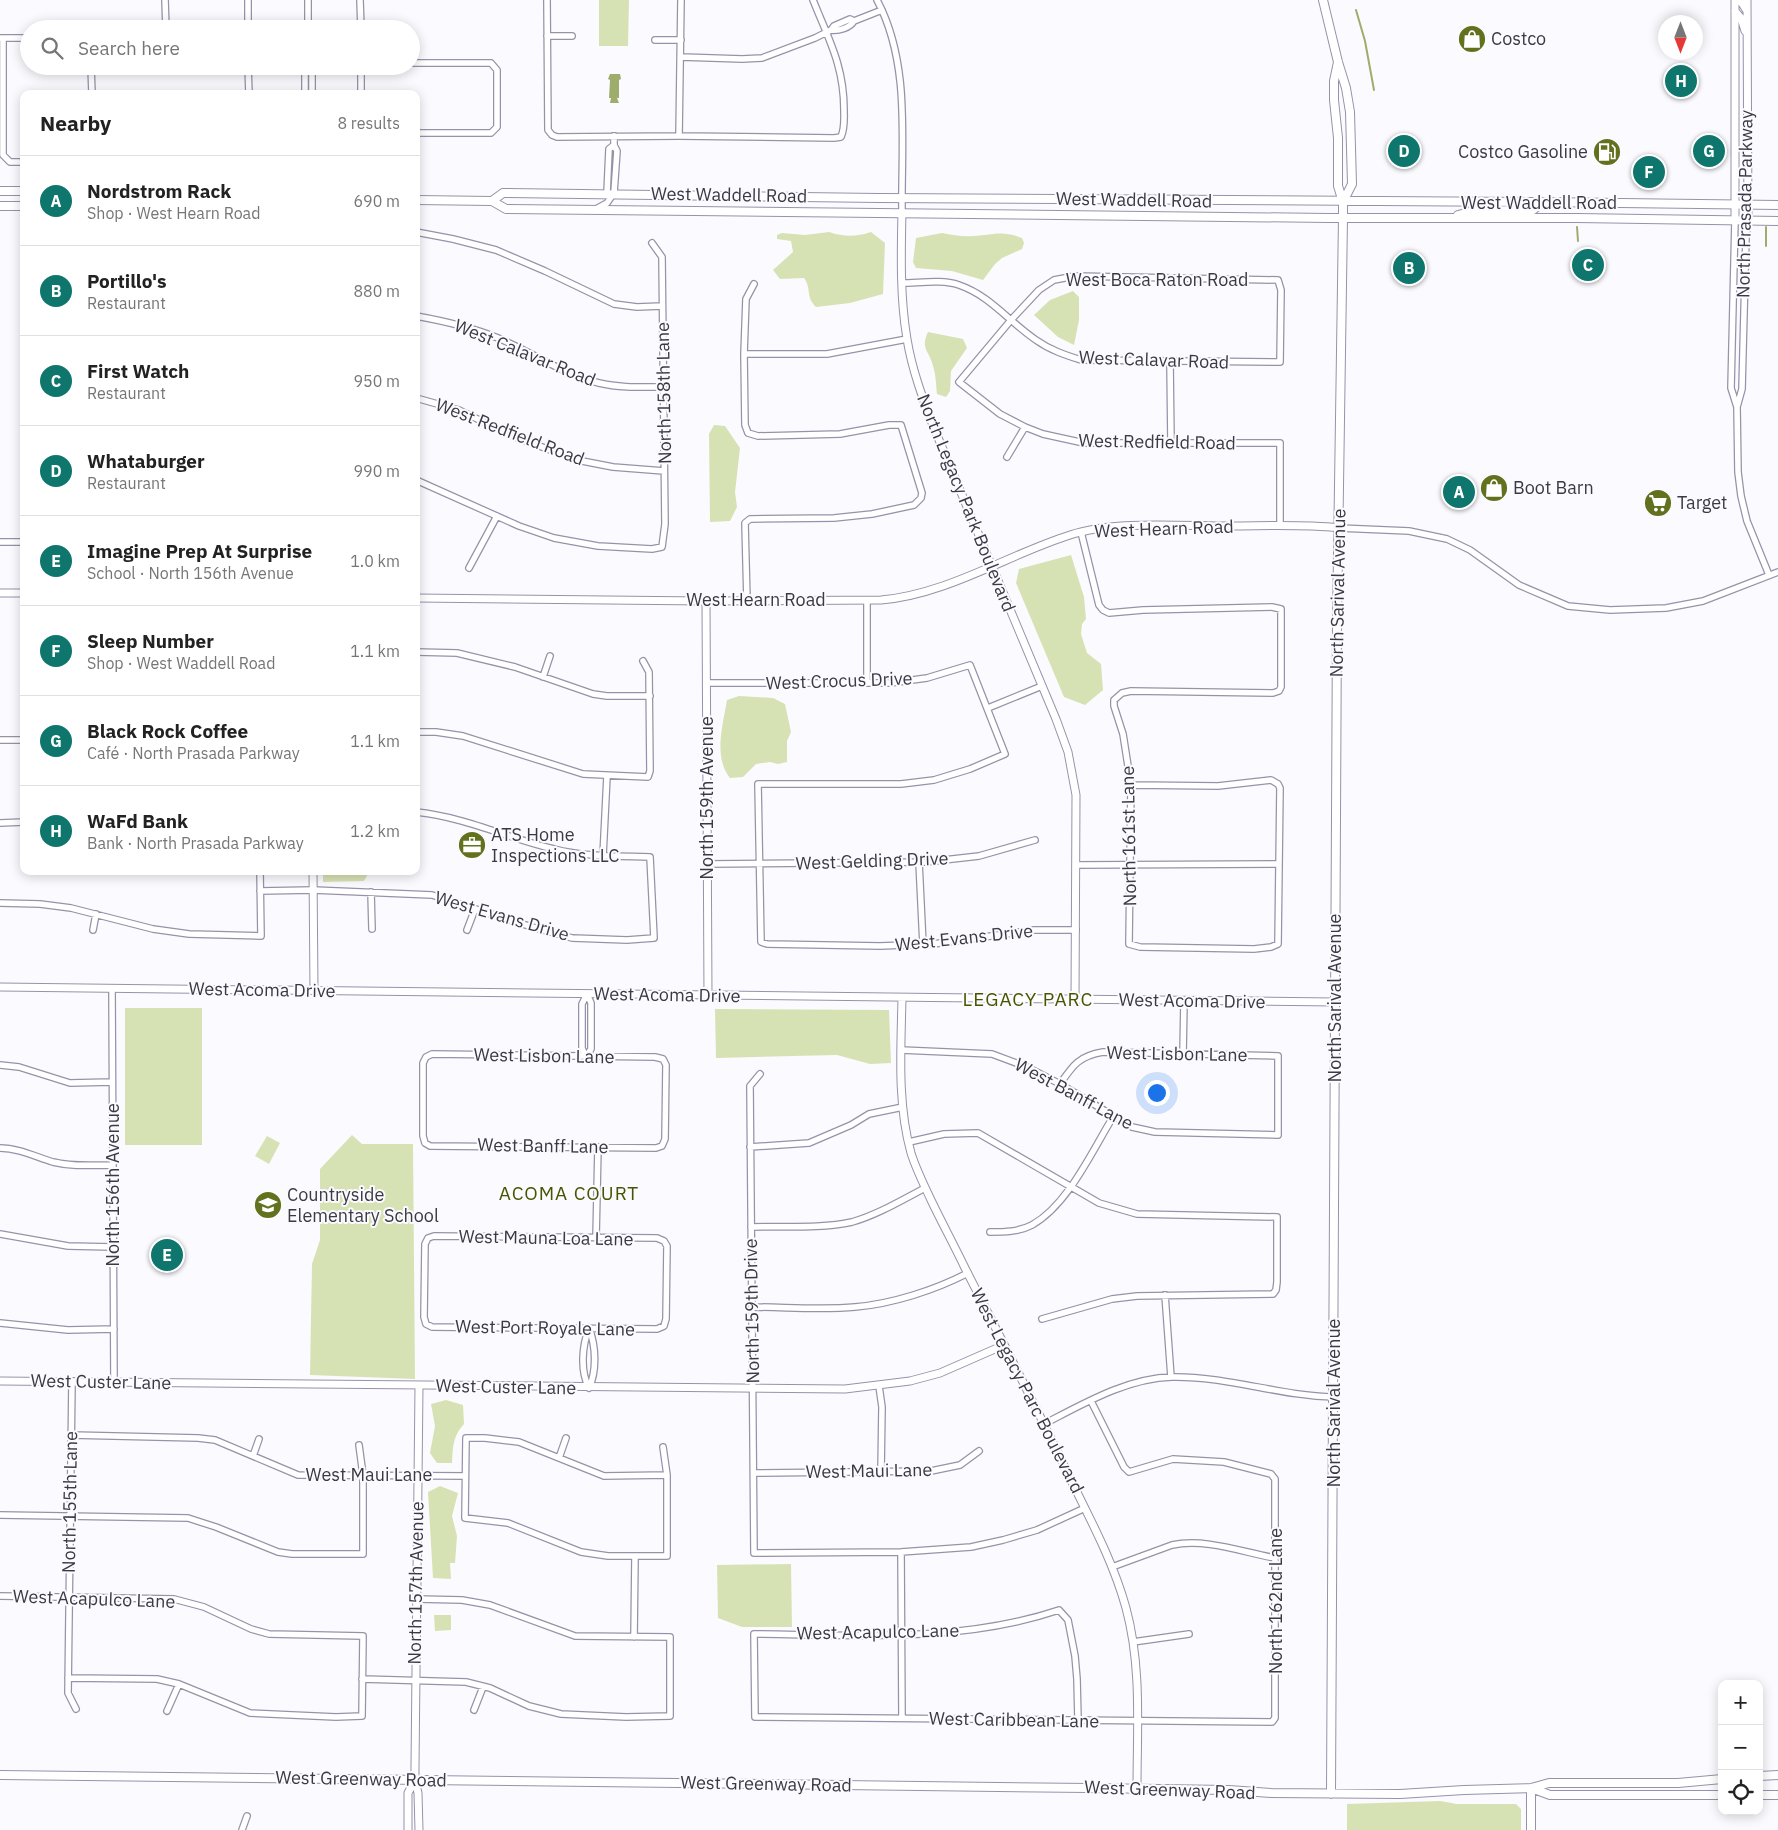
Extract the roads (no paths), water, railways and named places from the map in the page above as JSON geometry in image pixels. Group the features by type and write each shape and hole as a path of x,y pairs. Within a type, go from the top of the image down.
{"main road":[{"name":"North Sarival Avenue","path":"1325,1 1350,110 1352,184 1343,202"},
{"name":"North Sarival Avenue","path":"1331,1794 1335,1002 1343,217 1343,202 1338,186 1338,138 1334,100 1334,81 1338,62"},
{"path":"0,191 20,191"},
{"name":"West Waddell Road","path":"492,201 503,193 611,193 902,198 1778,205"},
{"name":"West Waddell Road","path":"420,200 492,201 506,209 1778,221"},
{"path":"1447,218 1473,210 1533,210 1542,202"},
{"path":"0,206 20,206"},
{"name":"West Greenway Road","path":"0,1775 1136,1789 1331,1794 1400,1794 1531,1788 1549,1783 1678,1783 1718,1779"},
{"path":"1763,1776 1778,1775"},
{"path":"1531,1788 1531,1830"},
{"name":"West Greenway Road","path":"1531,1788 1550,1795 1718,1795"},
{"path":"1763,1795 1778,1795"}],"street":[{"path":"166,0 166,20"},
{"path":"248,0 248,20"},
{"path":"308,0 308,20"},
{"path":"360,0 360,20"},
{"path":"547,0 548,130 557,137 841,137 844,128 844,89 828,31 813,0"},
{"path":"680,136 681,0"},
{"name":"North Legacy Park Boulevard","path":"877,0 897,58 900,82 902,283 907,339 914,371 925,405 1063,737 1073,774 1077,816 1075,999"},
{"name":"North Prasada Parkway","path":"1735,0 1731,388 1737,408"},
{"path":"1740,0 1747,12"},
{"name":"North Prasada Parkway","path":"1747,0 1748,220 1742,389 1737,408 1738,472 1747,521 1769,575"},
{"path":"681,57 762,58 795,47 828,31 837,31 842,26 852,25 854,20 882,10"},
{"path":"1735,12 1741,18 1747,39"},
{"path":"547,36 572,36"},
{"path":"20,38 2,38 3,155 10,162 20,162"},
{"path":"655,40 681,40"},
{"path":"420,63 491,63 497,70 497,127 491,133 420,133"},
{"path":"91,75 92,90"},
{"path":"248,75 249,90"},
{"path":"304,75 305,90"},
{"path":"312,75 312,90"},
{"path":"361,75 361,90"},
{"path":"595,210 607,203 611,193 617,151 614,145 614,136"},
{"path":"420,233 496,250 614,304 637,307 662,306"},
{"name":"North 158th Lane","path":"497,516 554,538 598,546 652,549 662,547 665,524 662,257 652,243"},
{"name":"West Boca Raton Road","path":"1012,320 1039,290 1054,280 1075,276 1278,280 1280,290 1280,362"},
{"name":"West Calavar Road","path":"902,283 957,284 983,296 1036,340 1059,353 1082,360 1280,362"},
{"path":"747,601 745,523 750,519 834,518 872,514 914,505 921,498 922,493 901,425 889,425 840,434 758,436 748,433 744,424 746,299 754,284"},
{"name":"West Calavar Road","path":"420,317 455,323 498,338 568,373 599,383 633,387 664,387"},
{"name":"West Redfield Road","path":"1012,320 959,382 1000,414 1043,434 1084,443 1280,443 1280,526"},
{"path":"744,354 827,354 907,339"},
{"path":"1170,362 1171,443"},
{"name":"West Redfield Road","path":"420,399 459,410 510,435 577,460 613,467 664,471"},
{"path":"1007,457 1025,427"},
{"path":"420,482 497,516 469,568"},
{"name":"West Hearn Road","path":"420,598 747,601 901,598 938,588 1081,532 1137,526 1280,526 1409,531 1447,539 1470,550 1519,585 1568,606 1610,610 1666,608 1703,600 1778,572"},
{"name":"North 161st Lane","path":"1081,532 1098,605 1109,613 1143,610 1272,607 1281,609 1281,687 1279,691 1131,691 1122,693 1114,700 1114,706 1123,734 1131,785 1129,944 1140,946 1254,949 1278,944 1279,864"},
{"path":"0,542 20,542"},
{"path":"0,593 20,593"},
{"path":"867,600 867,683"},
{"name":"North 159th Avenue","path":"706,601 708,995"},
{"path":"420,652 457,652 515,667 593,694 607,696 650,696"},
{"path":"543,677 550,656"},
{"path":"420,732 463,736 583,774 648,777 650,771 649,672 642,661"},
{"name":"West Crocus Drive","path":"707,683 890,683 928,678 970,666 988,708"},
{"path":"760,864 758,784 901,784 934,780 970,769 1005,754 988,708 1042,686"},
{"path":"0,740 20,740"},
{"path":"420,813 465,821 555,850 603,856 607,776"},
{"path":"1077,865 1279,864 1280,788 1278,784 1271,780 1218,786 1131,785"},
{"path":"0,822 20,822"},
{"name":"West Gelding Drive","path":"708,864 918,862 979,856 1035,840"},
{"name":"West Evans Drive","path":"260,891 313,890 432,894 572,938 627,940 654,938 650,857 603,856"},
{"path":"918,862 923,945"},
{"name":"West Evans Drive","path":"760,864 761,942 767,944 923,945 1034,930 1076,930"},
{"path":"0,903 40,904 71,908 153,929 190,934 260,936 260,875"},
{"path":"313,875 314,991"},
{"path":"371,892 372,929"},
{"path":"467,930 476,909"},
{"path":"93,930 96,914"},
{"name":"West Acoma Drive","path":"0,987 1335,1002"},
{"name":"North 156th Avenue","path":"112,988 114,1382"},
{"path":"586,1057 582,1048 582,1004 587,994"},
{"path":"586,1057 591,1049 591,1003 587,994"},
{"name":"West Legacy Parc Boulevard","path":"902,998 903,1107 914,1160 926,1188 1085,1508 1112,1567 1126,1608 1133,1642 1136,1675 1138,1721 1136,1789"},
{"path":"1183,1054 1184,1001"},
{"path":"582,1031 591,1032"},
{"name":"West Banff Lane","path":"901,1050 992,1054 1027,1067 1060,1084 1132,1128 1155,1132 1278,1134"},
{"name":"West Lisbon Lane","path":"1060,1084 1073,1066 1088,1055 1103,1052 1278,1056 1278,1134"},
{"name":"West Lisbon Lane","path":"424,1143 423,1063 426,1057 432,1054 655,1057 663,1059 666,1065 665,1139 662,1146"},
{"path":"0,1066 18,1067 70,1083 112,1082"},
{"name":"North 159th Drive","path":"760,1074 750,1086 754,1553 900,1552"},
{"path":"750,1147 809,1143 869,1114 903,1107"},
{"path":"990,1232 1013,1232 1031,1225 1051,1211 1070,1187 1113,1117"},
{"path":"909,1142 944,1134 978,1134 1099,1203 1137,1214 1277,1216 1277,1282 1276,1290 1272,1294 1137,1296 1112,1299 1042,1319"},
{"name":"West Banff Lane","path":"424,1143 430,1146 656,1148 662,1146"},
{"path":"596,1238 598,1147"},
{"path":"0,1148 10,1148 55,1162 75,1165 113,1165"},
{"path":"751,1227 837,1225 869,1216 926,1188"},
{"path":"0,1234 68,1246 113,1247"},
{"name":"West Mauna Loa Lane","path":"426,1324 424,1317 425,1244 428,1238 434,1236 657,1238 664,1240 667,1246 666,1319 664,1326"},
{"path":"752,1307 855,1307 908,1297 949,1283 968,1273"},
{"path":"1165,1295 1171,1377"},
{"path":"0,1323 68,1330 114,1329"},
{"name":"West Port Royale Lane","path":"426,1324 432,1327 657,1329 664,1326"},
{"path":"589,1328 584,1340 584,1378 589,1388"},
{"path":"589,1328 594,1340 593,1379 589,1388"},
{"name":"West Custer Lane","path":"0,1380 589,1388 845,1389 910,1381 940,1373 1004,1345"},
{"path":"584,1353 594,1354"},
{"path":"1044,1424 1122,1387 1171,1377 1218,1380 1294,1394 1334,1397"},
{"name":"North 155th Lane","path":"72,1382 68,1693 76,1709"},
{"name":"North 157th Avenue","path":"414,1780 419,1386"},
{"path":"879,1386 882,1407 881,1472"},
{"name":"North 162nd Lane","path":"1091,1401 1124,1468 1129,1472 1173,1459 1224,1462 1271,1474 1275,1479 1275,1718 1272,1722"},
{"name":"West Maui Lane","path":"71,1435 215,1440 298,1475 465,1476"},
{"path":"663,1447 667,1475 667,1556 608,1556 582,1552 508,1523 465,1518 466,1438 519,1442 604,1476 667,1475"},
{"path":"560,1458 566,1438"},
{"path":"253,1456 259,1440"},
{"path":"0,1515 188,1518 278,1552 292,1554 363,1554 363,1475 359,1445"},
{"name":"West Maui Lane","path":"754,1473 931,1471 960,1465 979,1451"},
{"path":"902,1718 900,1552 950,1550 1003,1540 1037,1530 1085,1508"},
{"path":"1112,1567 1182,1543 1202,1544 1275,1558"},
{"path":"634,1637 635,1556"},
{"name":"West Acapulco Lane","path":"0,1596 174,1599 204,1607 251,1629 269,1634 363,1636 362,1679"},
{"path":"68,1678 157,1679 179,1684 250,1713 336,1717 362,1716 362,1679 466,1682 484,1687 529,1706 560,1714 626,1717 670,1716 670,1637 575,1636 490,1605 462,1600 416,1599"},
{"name":"West Acapulco Lane","path":"755,1717 754,1634 901,1635 971,1630 1036,1618 1059,1610 1068,1620 1078,1686 1078,1720"},
{"path":"1133,1642 1189,1634"},
{"path":"168,1711 179,1684"},
{"path":"474,1710 484,1687"},
{"name":"West Caribbean Lane","path":"755,1717 1272,1722"},
{"path":"408,1830 408,1792 414,1780"},
{"path":"414,1780 418,1793 419,1830"},
{"path":"242,1830 247,1816"}],"waterway":[{"path":"1356,10 1365,41 1374,90"},
{"path":"1577,227 1578,241"},
{"path":"1766,227 1766,246"}],"place":[{"name":"Costco","path":"1472,39"},
{"name":"WaFd Bank","path":"1681,81"},
{"name":"Whataburger","path":"1404,151"},
{"name":"Black Rock Coffee","path":"1709,151"},
{"name":"Costco Gasoline","path":"1607,152"},
{"name":"Sleep Number","path":"1649,172"},
{"name":"First Watch","path":"1588,265"},
{"name":"Portillo's","path":"1409,268"},
{"name":"Boot Barn","path":"1494,488"},
{"name":"Nordstrom Rack","path":"1459,492"},
{"name":"Target","path":"1658,503"},
{"name":"ATS Home Inspections LLC","path":"472,845"},
{"name":"Countryside Elementary School","path":"268,1205"},
{"name":"Imagine Prep At Surprise","path":"167,1255"}],"district":[{"name":"LEGACY PARC","path":"1028,999"},
{"name":"ACOMA COURT","path":"569,1193"}]}
